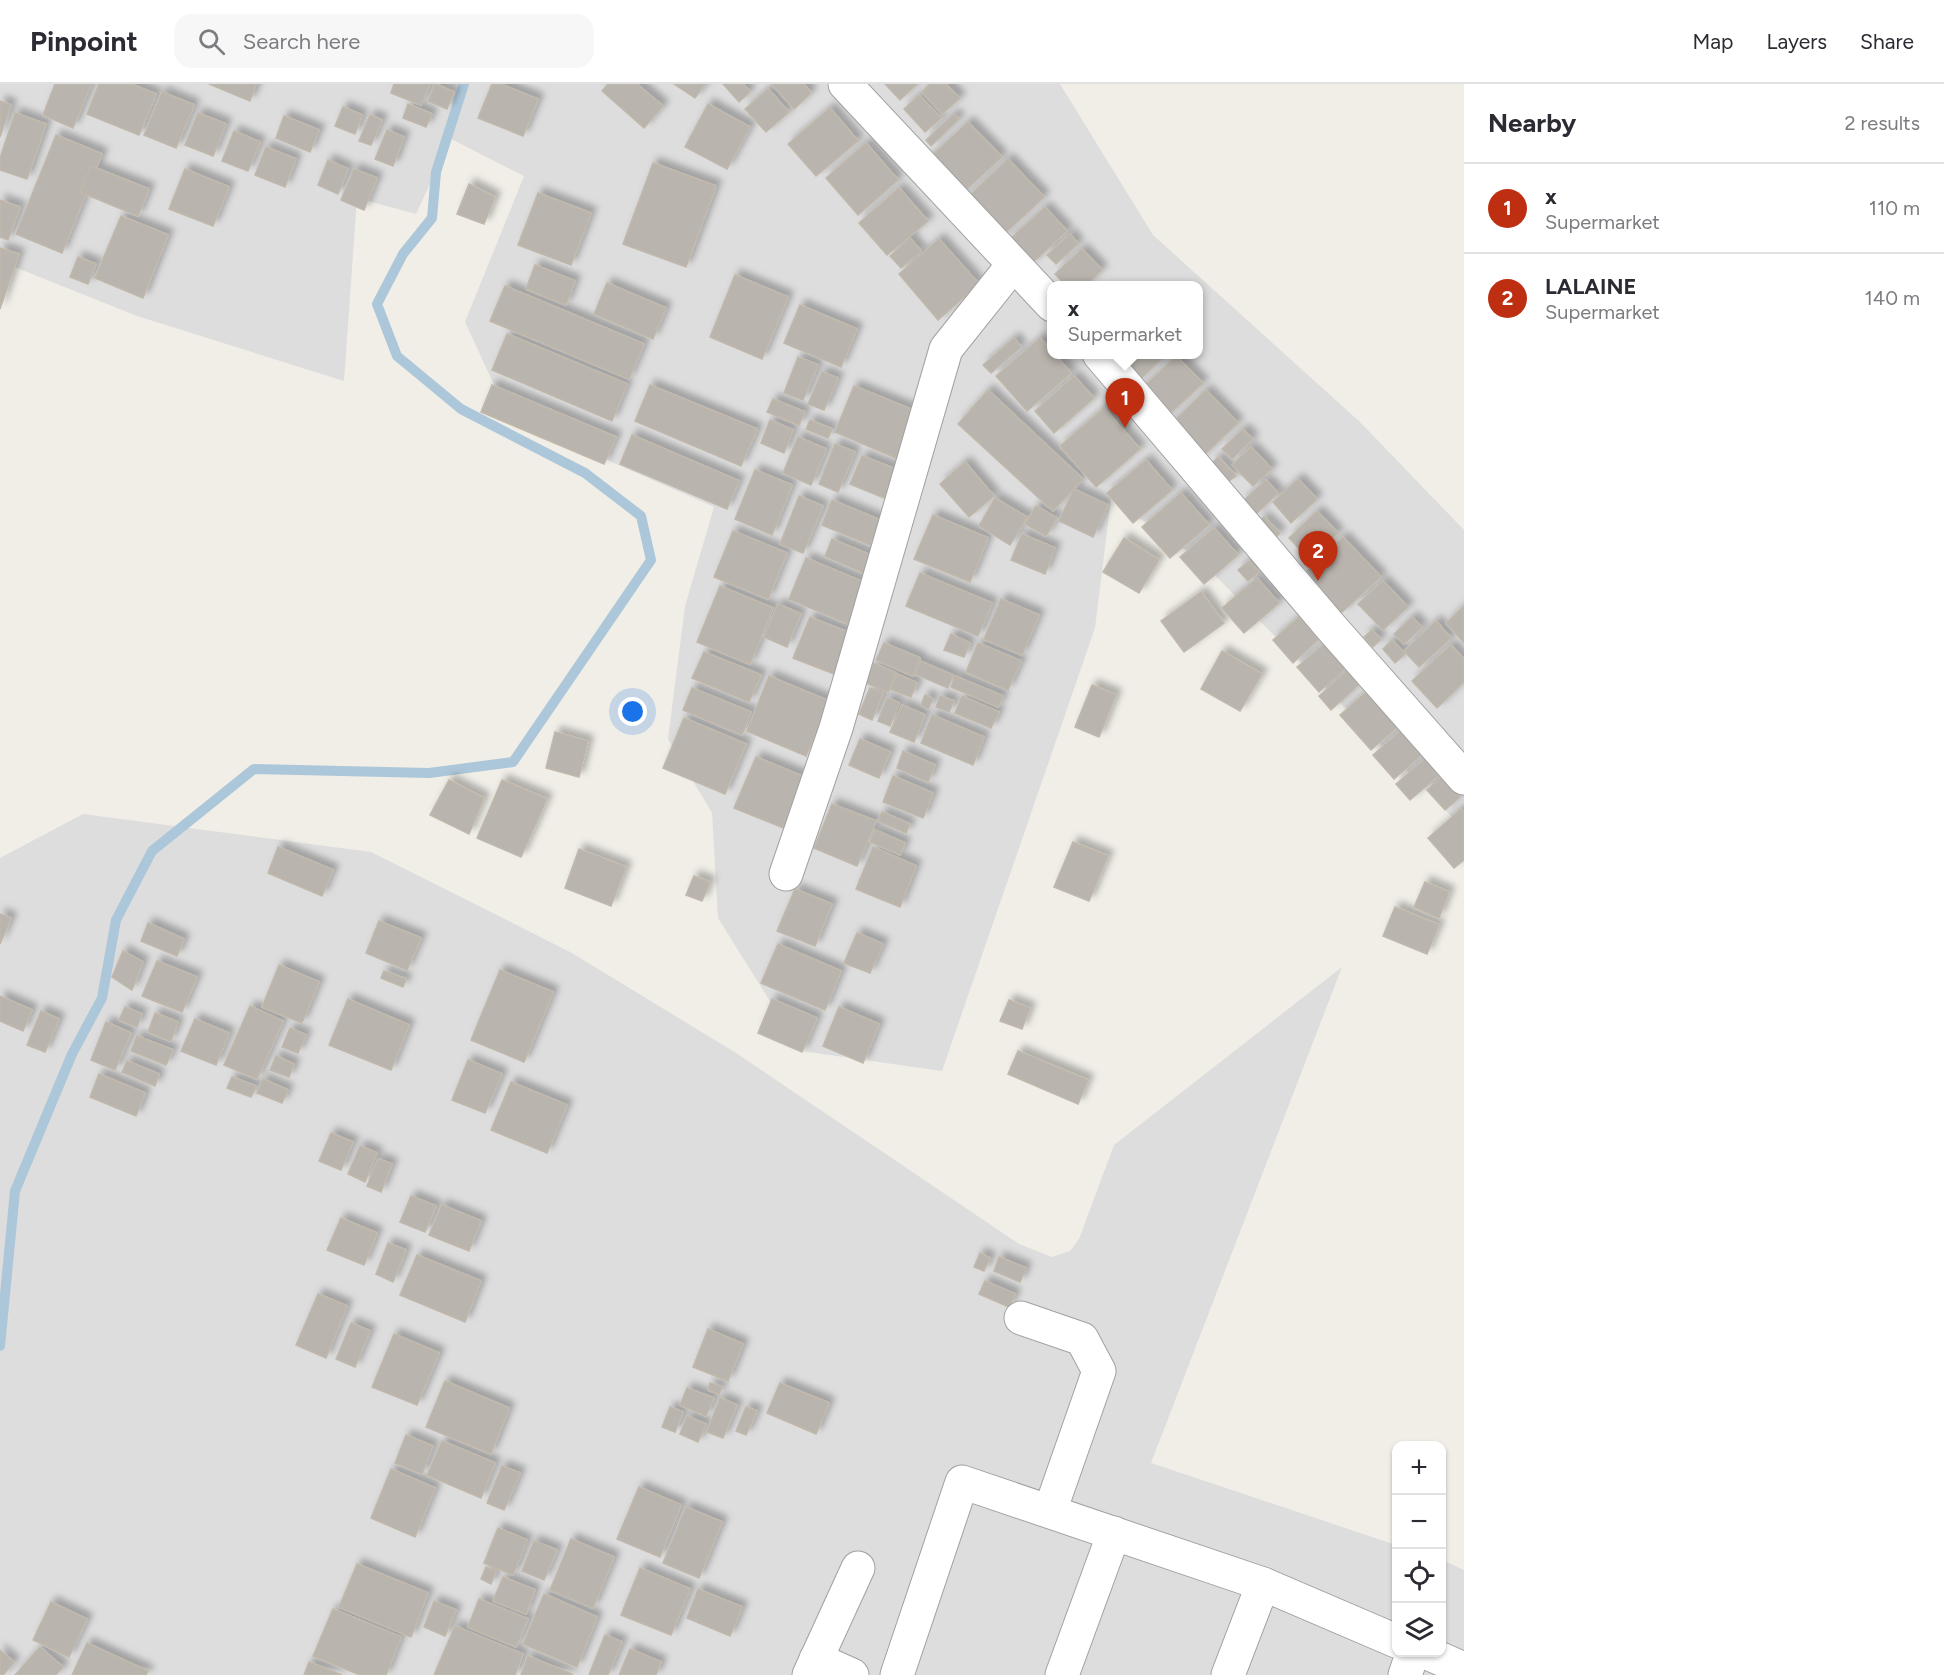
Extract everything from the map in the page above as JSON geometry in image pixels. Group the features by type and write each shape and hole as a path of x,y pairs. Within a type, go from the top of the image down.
{"street":[{"path":"845,84 1047,300"},
{"path":"786,874 836,728 946,349 1013,265"},
{"path":"1102,359 1330,626 1464,778"},
{"path":"1021,1317 1082,1340 1099,1371 1050,1511"},
{"path":"897,1675 962,1482 1263,1584 1392,1639"},
{"path":"1062,1675 1114,1533"},
{"path":"852,1675 812,1667 858,1568"},
{"path":"1228,1675 1263,1584"},
{"path":"1405,1675 1412,1657"},
{"path":"1435,1657 1464,1669"}],"shaded area":[{"path":"0,84 1060,84 1153,235 1360,422 1464,530 1464,829 1200,560 1111,499 1095,628 942,1071 801,1051 718,918 712,813 668,739 685,606 714,507 509,417 465,322 524,176 451,139 416,214 357,198 344,381 137,316 7,264 0,292"},
{"path":"83,814 371,852 572,953 736,1053 1019,1244 1052,1257 1070,1251 1079,1239 1114,1145 1342,967 1151,1463 1392,1544 1392,1657 1446,1657 1446,1562 1464,1570 1464,1675 0,1675 0,858"}],"building":[{"path":"55,84 91,84 73,128 43,115"},
{"path":"99,84 131,84 156,94 139,135 87,114"},
{"path":"209,84 256,84 250,101"},
{"path":"394,84 430,84 421,105 391,93"},
{"path":"435,84 454,92 447,109 428,101"},
{"path":"492,84 500,84 538,99 523,136 478,118"},
{"path":"608,84 637,84 663,106 644,128 602,91"},
{"path":"674,84 705,84 695,98"},
{"path":"723,84 743,84 750,92 739,102"},
{"path":"772,84 804,84 811,93 794,109"},
{"path":"885,84 917,84 900,100"},
{"path":"930,84 946,84 960,98 942,114 922,92"},
{"path":"768,89 789,112 766,132 745,109"},
{"path":"162,92 194,105 176,148 144,135"},
{"path":"919,95 941,118 925,132 904,109"},
{"path":"0,101 11,105 0,137"},
{"path":"408,104 432,114 426,127 403,118"},
{"path":"708,104 750,127 727,169 685,147"},
{"path":"343,107 362,115 355,134 335,126"},
{"path":"830,108 858,141 816,176 788,144"},
{"path":"15,113 46,124 27,179 0,170 0,158"},
{"path":"198,113 226,124 213,156 185,145"},
{"path":"954,114 959,119 931,146 926,140"},
{"path":"370,115 382,120 371,145 359,141"},
{"path":"284,116 319,130 310,152 276,138"},
{"path":"968,122 1002,157 956,199 923,164"},
{"path":"387,130 404,137 393,166 375,159"},
{"path":"234,131 260,142 248,171 222,161"},
{"path":"56,135 102,154 62,253 16,234"},
{"path":"866,143 898,180 858,215 826,178"},
{"path":"266,147 296,159 285,187 255,175"},
{"path":"1008,159 1044,197 1000,238 964,201"},
{"path":"328,160 348,169 338,194 318,185"},
{"path":"653,163 716,186 686,267 623,244"},
{"path":"91,166 149,189 138,216 80,192"},
{"path":"185,169 229,187 213,226 169,209"},
{"path":"354,169 377,178 364,210 341,200"},
{"path":"469,184 495,197 484,224 457,214"},
{"path":"899,188 928,221 887,255 859,223"},
{"path":"538,193 591,213 571,265 518,245"},
{"path":"0,200 20,207 8,240 0,237"},
{"path":"1045,207 1067,231 1030,265 1008,241"},
{"path":"121,216 168,235 143,298 95,278"},
{"path":"1070,234 1078,244 1056,264 1047,255"},
{"path":"910,238 921,251 901,268 890,256"},
{"path":"939,239 979,284 938,320 899,274"},
{"path":"0,248 19,254 0,309"},
{"path":"1082,249 1102,270 1090,281 1061,281 1055,274"},
{"path":"78,257 96,264 88,284 70,277"},
{"path":"535,265 575,281 566,305 526,289"},
{"path":"735,275 788,297 762,359 710,337"},
{"path":"607,283 666,308 653,339 594,314"},
{"path":"505,286 644,344 629,379 490,321"},
{"path":"800,305 857,329 841,367 784,343"},
{"path":"507,334 627,384 612,421 492,370"},
{"path":"1014,338 1021,347 991,373 983,365"},
{"path":"1040,338 1047,346 1047,359 1059,359 1071,373 1027,411 996,376"},
{"path":"798,357 818,365 803,400 784,393"},
{"path":"1114,359 1162,359 1136,383"},
{"path":"1173,359 1179,359 1203,383 1164,419 1138,392"},
{"path":"822,372 838,378 824,410 808,404"},
{"path":"1074,376 1094,398 1054,433 1035,411"},
{"path":"492,385 616,437 604,464 481,412"},
{"path":"650,385 757,429 741,466 635,421"},
{"path":"854,386 918,412 898,459 835,432"},
{"path":"988,390 1083,479 1053,511 958,424"},
{"path":"1206,390 1238,423 1200,459 1169,426"},
{"path":"773,399 805,412 799,425 767,412"},
{"path":"1104,408 1140,449 1096,487 1060,446"},
{"path":"770,420 793,430 784,453 761,443"},
{"path":"810,420 832,429 828,438 806,429"},
{"path":"1243,429 1253,439 1232,459 1222,449"},
{"path":"632,435 739,481 727,509 620,464"},
{"path":"798,437 826,449 811,485 783,473"},
{"path":"835,444 855,452 838,492 819,484"},
{"path":"1251,447 1272,469 1253,486 1232,465"},
{"path":"862,456 896,469 884,498 850,484"},
{"path":"1218,457 1236,476 1229,481 1212,463"},
{"path":"1146,460 1172,490 1133,523 1107,493"},
{"path":"965,462 994,496 969,517 940,484"},
{"path":"755,470 792,485 772,535 735,519"},
{"path":"1298,479 1317,499 1291,523 1273,502"},
{"path":"1266,480 1278,493 1255,515 1242,502"},
{"path":"1074,489 1108,505 1093,537 1059,521"},
{"path":"1181,493 1209,525 1170,558 1142,527"},
{"path":"799,496 823,506 803,553 780,544"},
{"path":"995,498 1027,517 1010,545 979,526"},
{"path":"832,500 880,520 870,545 822,525"},
{"path":"1036,506 1057,518 1046,536 1025,524"},
{"path":"1317,511 1338,533 1310,560 1289,538"},
{"path":"933,515 988,538 970,582 914,559"},
{"path":"1264,517 1280,533 1274,539 1258,522"},
{"path":"1214,528 1238,555 1204,584 1180,557"},
{"path":"733,531 787,553 768,599 714,577"},
{"path":"1022,534 1055,548 1045,574 1011,560"},
{"path":"1343,537 1381,577 1341,613 1304,574"},
{"path":"1124,538 1159,560 1139,593 1103,572"},
{"path":"832,539 873,556 866,574 825,556"},
{"path":"806,558 868,584 851,625 789,599"},
{"path":"1249,561 1259,572 1248,581 1238,570"},
{"path":"920,573 992,603 978,636 906,606"},
{"path":"1257,578 1279,603 1244,633 1222,608"},
{"path":"1383,581 1408,607 1383,630 1358,604"},
{"path":"720,586 773,608 750,664 697,642"},
{"path":"1201,592 1224,623 1184,652 1161,621"},
{"path":"1001,599 1039,615 1022,655 984,639"},
{"path":"778,604 801,614 787,647 764,637"},
{"path":"1464,606 1464,643 1446,623"},
{"path":"810,617 855,635 839,676 793,658"},
{"path":"1299,617 1319,639 1293,663 1273,640"},
{"path":"1412,617 1422,627 1404,644 1394,634"},
{"path":"1436,621 1451,638 1419,667 1404,651"},
{"path":"1372,630 1381,639 1373,647 1364,637"},
{"path":"951,634 970,643 964,657 944,650"},
{"path":"1392,640 1405,654 1395,663 1383,649"},
{"path":"884,643 920,658 913,676 876,660"},
{"path":"978,643 1021,661 1008,690 966,672"},
{"path":"1324,644 1346,668 1319,692 1297,667"},
{"path":"1451,645 1464,659 1464,682 1437,708 1412,681"},
{"path":"1222,651 1262,674 1240,711 1201,689"},
{"path":"704,652 761,675 749,702 692,678"},
{"path":"920,661 953,675 948,688 915,674"},
{"path":"874,663 896,673 888,692 866,683"},
{"path":"1349,669 1361,683 1331,710 1319,696"},
{"path":"897,674 917,683 911,697 890,689"},
{"path":"769,676 829,701 806,756 747,731"},
{"path":"955,676 1003,696 998,707 951,687"},
{"path":"1092,685 1116,695 1099,737 1075,727"},
{"path":"1372,687 1402,723 1371,750 1340,715"},
{"path":"692,688 751,712 742,735 683,710"},
{"path":"870,688 883,693 872,720 859,714"},
{"path":"925,695 933,699 928,709 921,705"},
{"path":"940,696 954,701 949,712 936,707"},
{"path":"962,696 999,712 991,728 955,713"},
{"path":"887,698 899,703 890,726 878,721"},
{"path":"902,705 925,715 914,742 890,732"},
{"path":"932,715 984,737 973,765 921,743"},
{"path":"684,718 746,744 725,794 663,768"},
{"path":"1404,728 1425,752 1394,779 1373,755"},
{"path":"555,732 588,741 579,777 546,768"},
{"path":"860,739 890,752 879,778 849,765"},
{"path":"903,751 935,765 928,782 897,768"},
{"path":"756,757 807,778 786,829 734,808"},
{"path":"1425,759 1439,775 1410,800 1396,784"},
{"path":"893,776 933,793 923,818 883,802"},
{"path":"1442,776 1456,791 1446,800 1433,785"},
{"path":"1443,776 1460,797 1445,810 1427,790"},
{"path":"449,780 484,798 469,834 430,815"},
{"path":"502,780 547,799 521,857 477,838"},
{"path":"832,804 876,821 857,866 814,848"},
{"path":"1461,809 1464,813 1464,860 1454,868 1428,838"},
{"path":"882,812 910,824 906,833 878,821"},
{"path":"875,830 905,843 900,855 870,842"},
{"path":"1073,842 1108,856 1089,901 1054,887"},
{"path":"278,847 333,870 322,896 268,873"},
{"path":"873,847 916,866 900,907 856,889"},
{"path":"579,849 626,867 611,906 565,888"},
{"path":"694,876 710,882 702,901 686,895"},
{"path":"1425,882 1449,892 1439,918 1414,907"},
{"path":"795,889 832,904 815,946 777,931"},
{"path":"1395,907 1439,925 1427,954 1383,936"},
{"path":"0,914 11,918 0,944"},
{"path":"379,921 421,938 407,970 366,953"},
{"path":"148,923 184,939 177,956 141,941"},
{"path":"857,933 883,944 870,973 844,963"},
{"path":"778,944 841,971 825,1010 761,983"},
{"path":"123,951 143,962 132,990 112,977"},
{"path":"157,961 197,977 182,1012 142,996"},
{"path":"279,965 319,982 302,1023 262,1007"},
{"path":"500,970 553,992 524,1062 471,1040"},
{"path":"384,971 406,979 403,987 381,978"},
{"path":"0,996 32,1010 23,1031 0,1021"},
{"path":"348,999 409,1025 391,1070 329,1045"},
{"path":"772,999 817,1018 802,1052 758,1033"},
{"path":"1009,1000 1030,1008 1022,1029 1000,1021"},
{"path":"250,1006 283,1021 257,1079 224,1065"},
{"path":"125,1007 142,1014 137,1027 119,1020"},
{"path":"839,1007 879,1024 863,1063 823,1046"},
{"path":"41,1011 59,1019 45,1052 27,1045"},
{"path":"155,1013 178,1022 171,1041 148,1032"},
{"path":"195,1019 229,1033 216,1065 181,1051"},
{"path":"106,1022 131,1033 115,1070 91,1060"},
{"path":"290,1028 306,1035 298,1053 282,1047"},
{"path":"137,1036 173,1050 166,1065 131,1051"},
{"path":"1018,1051 1088,1080 1078,1104 1008,1074"},
{"path":"276,1056 294,1064 289,1077 270,1070"},
{"path":"468,1060 502,1074 485,1113 452,1100"},
{"path":"127,1061 159,1074 155,1086 122,1072"},
{"path":"99,1074 145,1093 136,1116 90,1097"},
{"path":"232,1077 256,1086 251,1097 227,1088"},
{"path":"263,1079 288,1090 282,1103 257,1093"},
{"path":"511,1082 567,1105 547,1153 491,1130"},
{"path":"331,1133 353,1142 341,1170 319,1161"},
{"path":"360,1146 377,1153 365,1182 348,1174"},
{"path":"378,1159 392,1164 381,1192 367,1186"},
{"path":"411,1196 436,1206 425,1232 400,1222"},
{"path":"442,1205 481,1221 469,1251 429,1235"},
{"path":"341,1218 377,1233 364,1265 327,1250"},
{"path":"388,1243 406,1250 393,1282 376,1274"},
{"path":"980,1253 990,1258 984,1271 974,1267"},
{"path":"417,1255 481,1281 465,1322 400,1295"},
{"path":"999,1257 1026,1268 1020,1282 994,1271"},
{"path":"985,1281 1015,1294 1009,1307 979,1294"},
{"path":"318,1294 347,1306 326,1358 296,1345"},
{"path":"351,1323 370,1331 355,1367 336,1359"},
{"path":"708,1329 743,1344 728,1381 693,1367"},
{"path":"394,1334 439,1353 417,1405 372,1387"},
{"path":"445,1381 509,1408 491,1454 426,1427"},
{"path":"710,1383 722,1387 719,1394 708,1390"},
{"path":"780,1383 829,1403 816,1434 767,1413"},
{"path":"687,1388 714,1398 706,1416 680,1405"},
{"path":"720,1398 737,1405 723,1438 707,1432"},
{"path":"670,1407 683,1412 675,1432 662,1427"},
{"path":"746,1407 757,1411 746,1435 736,1431"},
{"path":"687,1416 706,1424 698,1442 680,1434"},
{"path":"406,1435 433,1446 422,1474 395,1463"},
{"path":"442,1441 495,1463 481,1498 427,1475"},
{"path":"502,1466 520,1473 504,1510 487,1503"},
{"path":"391,1469 435,1488 415,1537 371,1518"},
{"path":"639,1487 681,1505 660,1557 617,1539"},
{"path":"686,1507 722,1522 699,1578 663,1563"},
{"path":"498,1528 527,1540 513,1575 484,1563"},
{"path":"571,1539 614,1557 593,1608 550,1590"},
{"path":"534,1541 557,1550 544,1580 522,1571"},
{"path":"357,1564 428,1593 411,1637 339,1607"},
{"path":"486,1567 496,1571 491,1584 481,1579"},
{"path":"640,1568 690,1589 671,1635 621,1615"},
{"path":"503,1577 535,1590 526,1614 493,1601"},
{"path":"698,1589 742,1607 730,1636 687,1618"},
{"path":"544,1594 597,1617 577,1667 523,1644"},
{"path":"479,1599 528,1619 516,1647 468,1627"},
{"path":"434,1601 456,1610 445,1636 424,1627"},
{"path":"51,1602 87,1619 69,1657 33,1640"},
{"path":"333,1609 401,1637 386,1675 360,1675 313,1656"},
{"path":"455,1626 523,1654 515,1675 434,1675"},
{"path":"605,1635 622,1642 608,1675 589,1675"},
{"path":"87,1643 148,1671 146,1675 72,1675"},
{"path":"40,1647 63,1667 56,1675 15,1675"},
{"path":"630,1649 661,1662 656,1675 619,1675"},
{"path":"0,1650 14,1662 3,1675 0,1675"},
{"path":"528,1656 572,1674 572,1675 521,1675"},
{"path":"309,1662 342,1675 304,1675"}],"waterway":[{"path":"0,1346 15,1191 72,1054 102,998 116,920 152,851 254,769 429,773 513,762 651,560 641,516 585,473 461,409 397,356 377,304 403,254 432,218 436,172 464,84"}],"place":[{"name":"x","path":"1125,428"},
{"name":"LALAINE","path":"1318,581"}]}
